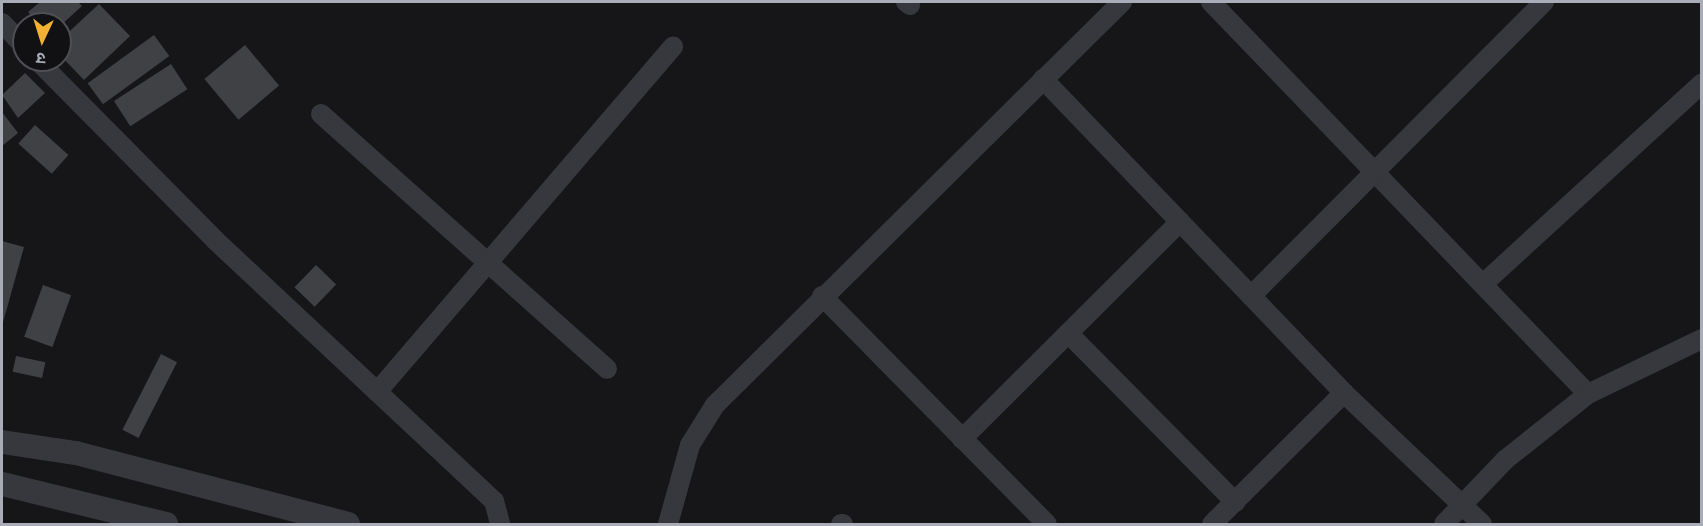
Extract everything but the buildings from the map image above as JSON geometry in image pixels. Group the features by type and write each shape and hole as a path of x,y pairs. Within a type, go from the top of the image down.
{"street":[{"path":"668,525 690,445 710,412 822,296 1122,2"},
{"path":"1211,2 1588,394"},
{"path":"1251,296 1544,2"},
{"path":"377,392 674,47"},
{"path":"49,72 215,240 494,501 500,525"},
{"path":"1042,79 1344,393 1482,525"},
{"path":"1482,284 1701,83"},
{"path":"321,114 607,369"},
{"path":"962,439 1180,222"},
{"path":"822,296 1047,525"},
{"path":"1068,333 1235,502"},
{"path":"1444,525 1505,460 1588,394 1701,339"},
{"path":"1212,525 1344,393"},
{"path":"2,442 76,453 348,525"},
{"path":"2,484 166,525"}]}
